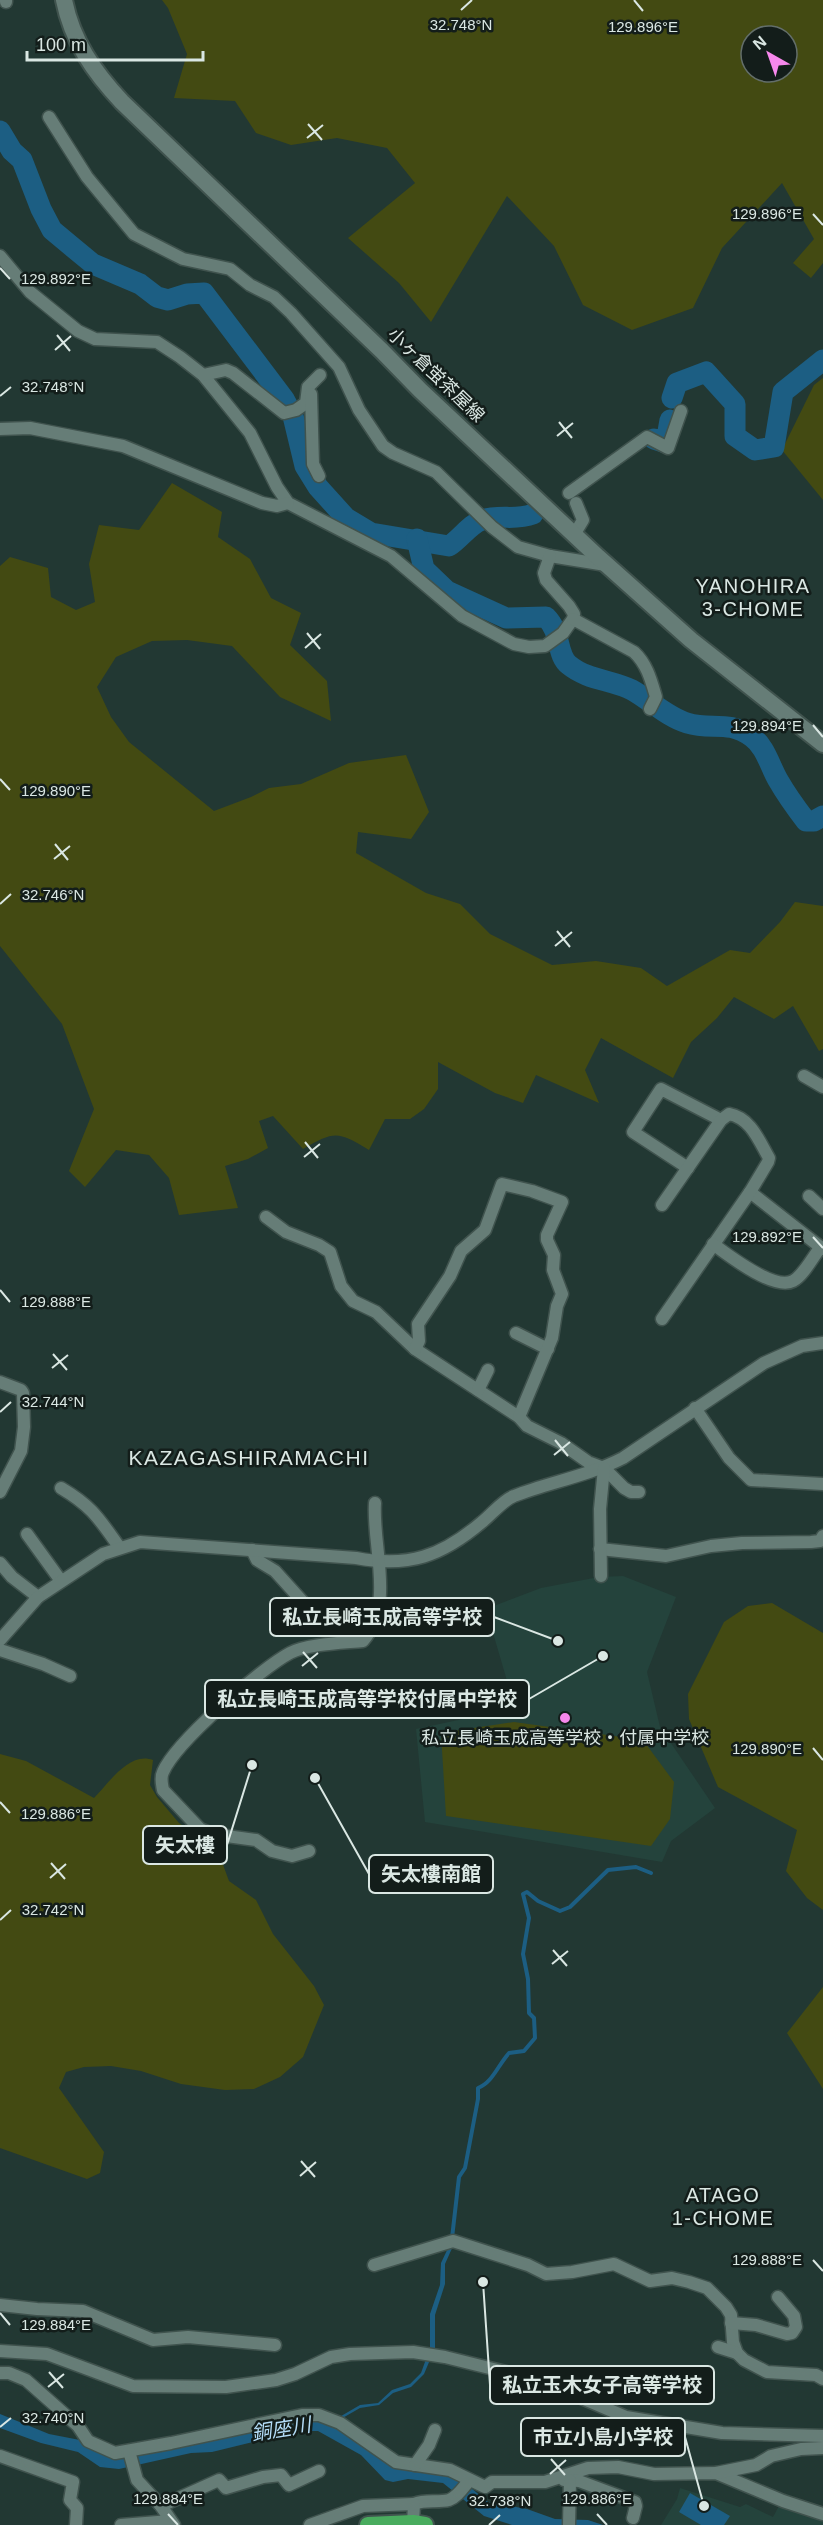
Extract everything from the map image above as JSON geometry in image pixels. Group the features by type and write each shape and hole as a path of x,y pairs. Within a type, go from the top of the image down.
{"highway":[{"path":"368,2525 419,2524"}],"street":[{"name":"小ヶ倉蛍茶屋線","path":"64,0 80,47 89,64 105,84 420,390 574,535 691,640 823,744"},
{"path":"50,117 87,177 134,234 183,259 230,270 250,285 274,297 339,367 358,410 379,443 393,453 436,472 518,547 550,556 608,566"},
{"path":"0,256 30,292 78,332 95,339 157,342 203,375 250,433 277,487 288,503 391,556 462,616 514,644 529,648 551,642 563,633 573,619 574,614 569,606 546,580 544,573 550,556"},
{"path":"203,375 226,370 232,372 284,413 296,410 306,403 308,387 320,375"},
{"path":"308,387 313,398 313,464 319,476"},
{"path":"574,535 583,520 572,498 647,437 668,448 681,411"},
{"path":"0,429 30,428 123,446 262,503 277,506 288,503"},
{"path":"573,619 641,658 656,697 650,709"},
{"path":"804,1076 823,1087"},
{"path":"688,1168 633,1132 661,1089 721,1120"},
{"path":"662,1205 721,1120 729,1114 740,1116 752,1128 769,1158 750,1192 662,1319"},
{"path":"415,1348 419,1341 418,1324 450,1276 461,1251 485,1230 502,1184 532,1191 562,1202 547,1234 547,1240 554,1256 553,1270 562,1294 548,1349 519,1417"},
{"path":"713,1244 753,1273 785,1282 795,1280 822,1249 750,1192"},
{"path":"809,1196 823,1209"},
{"path":"266,1217 286,1232 319,1245 330,1252 340,1275 341,1286 353,1301 376,1312 415,1348 519,1417 527,1426 561,1443 588,1462 604,1468 624,1488 631,1492 639,1492"},
{"path":"516,1333 548,1349"},
{"path":"0,1640 38,1597 103,1554 140,1542 356,1558 380,1562 434,1554 468,1534 512,1497 604,1468 776,1356 802,1346 823,1343"},
{"path":"478,1390 488,1370"},
{"path":"0,1382 21,1390 23,1393 24,1427 21,1451 0,1492"},
{"path":"695,1408 729,1458 751,1480 823,1484"},
{"path":"601,1576 600,1509 604,1468"},
{"path":"61,1488 93,1509 120,1548"},
{"path":"309,1851 292,1856 272,1851 256,1840 212,1834 200,1829 163,1790 162,1773 174,1755 217,1709 292,1652 363,1641 372,1623 381,1590 375,1503"},
{"path":"27,1534 61,1581"},
{"path":"600,1549 666,1556 711,1546 820,1541 823,1536"},
{"path":"252,1550 257,1560 275,1571 312,1612"},
{"path":"0,1563 12,1577 38,1597"},
{"path":"0,1650 70,1676"},
{"path":"374,2265 453,2241 528,2265 546,2274 572,2272 614,2264 650,2281 672,2278 707,2288 726,2307 731,2315 733,2343 737,2353"},
{"path":"731,2323 756,2325 787,2334 792,2332 796,2327 794,2316 777,2297"},
{"path":"0,2304 36,2309 83,2311 153,2340 188,2337 275,2345"},
{"path":"718,2347 737,2353 750,2365 767,2372 816,2375 823,2379"},
{"path":"0,2351 47,2354 133,2386 226,2387 276,2380 331,2357 350,2354 413,2352 445,2357 542,2381 626,2417 722,2433 823,2436"},
{"path":"0,2373 9,2373 26,2380 72,2420 88,2441 115,2453 302,2415 320,2415 340,2423 396,2463 450,2470 485,2487 492,2482 520,2484 579,2481 634,2502 636,2506 633,2518"},
{"path":"415,2466 429,2445 435,2430"},
{"path":"564,2480 588,2468 618,2467 654,2474 716,2473 756,2466 771,2456 823,2448"},
{"path":"129,2451 137,2480 161,2506 172,2523"},
{"path":"0,2456 73,2482 70,2500 77,2508 76,2525"},
{"path":"161,2506 219,2480 226,2488 263,2477 281,2475 289,2485 319,2471"},
{"path":"716,2473 783,2501 823,2514"},
{"path":"310,2525 363,2506 449,2500 458,2494 470,2480"},
{"path":"564,2480 568,2521"},
{"path":"414,2504 419,2524"},
{"path":"121,2525 172,2523"}],"shaded area":[{"name":"私立長崎玉成高等学校・付属中学校","path":"623,1576 676,1597 647,1672 660,1727 715,1808 671,1841 662,1862 425,1822 416,1729 515,1708 486,1609 541,1588 599,1577"},
{"path":"680,2488 740,2507 746,2504 773,2517 780,2504 823,2517 823,2525 661,2525 677,2499"}],"green space":[{"path":"162,0 823,0 823,263 811,278 793,263 814,239 782,183 722,248 693,308 632,330 583,305 554,246 507,196 431,322 399,283 348,238 415,183 387,148 337,138 291,145 256,133 235,101 174,98 187,54 168,8"},
{"path":"823,378 823,500 782,450 814,385"},
{"path":"172,483 222,512 218,537 250,559 271,598 301,613 290,645 327,681 331,721 280,697 232,646 187,640 152,641 116,657 97,687 111,717 129,742 214,811 269,788 301,784 349,763 406,755 429,812 411,839 358,832 356,853 426,893 460,904 490,934 552,965 596,961 641,968 667,986 730,950 750,953 780,922 795,902 823,906 823,1049 819,1051 793,1006 774,1019 734,997 717,1018 691,1042 673,1078 601,1038 585,1070 599,1103 536,1075 523,1103 495,1093 438,1062 438,1089 424,1109 410,1119 385,1119 369,1150 350,1139 336,1136 322,1139 303,1149 273,1116 259,1121 268,1148 248,1159 225,1166 238,1208 179,1215 169,1178 149,1155 116,1150 85,1187 69,1171 94,1109 62,1024 0,946 0,566 10,557 48,568 51,597 76,610 95,602 89,564 99,525 139,530"},
{"path":"772,1603 823,1633 823,1910 807,1898 786,1871 797,1830 718,1787 689,1719 688,1694 724,1622 748,1606"},
{"path":"514,1722 643,1740 674,1782 670,1819 651,1846 446,1816 441,1733"},
{"path":"0,1754 26,1761 94,1798 128,1764 144,1758 153,1760 150,1785 157,1797 179,1823 201,1838 222,1862 229,1881 256,1900 273,1934 314,1986 324,2005 303,2057 280,2077 254,2089 225,2090 181,2084 141,2071 111,2066 84,2067 66,2072 59,2088 104,2152 100,2173 87,2179 0,2148"},
{"path":"823,1987 823,2089 787,2033"}],"water":[{"name":"銅座川","path":"449,2246 453,2246 445,2264 445,2284 435,2315 435,2348 424,2374 411,2387 393,2393 379,2405 360,2408 339,2420 386,2461 454,2474 488,2502 527,2509 555,2519 588,2520 603,2525 512,2525 484,2516 443,2483 408,2479 393,2482 385,2480 361,2455 318,2431 297,2431 212,2452 191,2453 119,2469 100,2467 78,2452 41,2443 0,2428 0,2414 49,2434 85,2441 102,2451 298,2418 336,2419 360,2405 378,2403 392,2390 410,2384 421,2373 430,2348 430,2314 440,2285 441,2263"},
{"path":"690,2493 730,2516 724,2525 701,2525 679,2512"}],"waterway":[{"path":"0,131 12,151 22,160 41,209 52,230 93,264 140,284 157,297 168,300 187,294 204,293 284,399 293,416 305,466 318,487 346,518 371,533 449,546 482,520 533,514"},
{"path":"672,398 677,383 706,372 735,404 735,436 755,450 774,447 783,392 823,360"},
{"path":"654,439 666,443 670,420"},
{"path":"417,539 424,569 447,591 506,618 546,617 555,630 562,656 576,670 632,690 666,713 687,723 735,728 752,737 757,741 781,785 806,821 814,821 823,816"},
{"path":"452,2238 459,2177 465,2168 478,2088 492,2077 509,2053 524,2051 535,2038 534,2018 529,2013 528,1979 523,1954 529,1918 523,1894 527,1892 538,1901 560,1911 570,1907 608,1870 636,1867 651,1873"}],"place":[{"name":"私立長崎玉成高等学校","path":"558,1641"},
{"name":"私立長崎玉成高等学校付属中学校","path":"603,1656"},
{"name":"私立長崎玉成高等学校・付属中学校","path":"565,1718"},
{"name":"矢太樓","path":"252,1765"},
{"name":"矢太樓南館","path":"315,1778"},
{"name":"私立玉木女子高等学校","path":"483,2282"},
{"name":"市立小島小学校","path":"704,2506"}],"district":[{"name":"YANOHIRA 3-CHOME","path":"753,598"},
{"name":"KAZAGASHIRAMACHI","path":"249,1458"},
{"name":"ATAGO 1-CHOME","path":"723,2206"}]}
